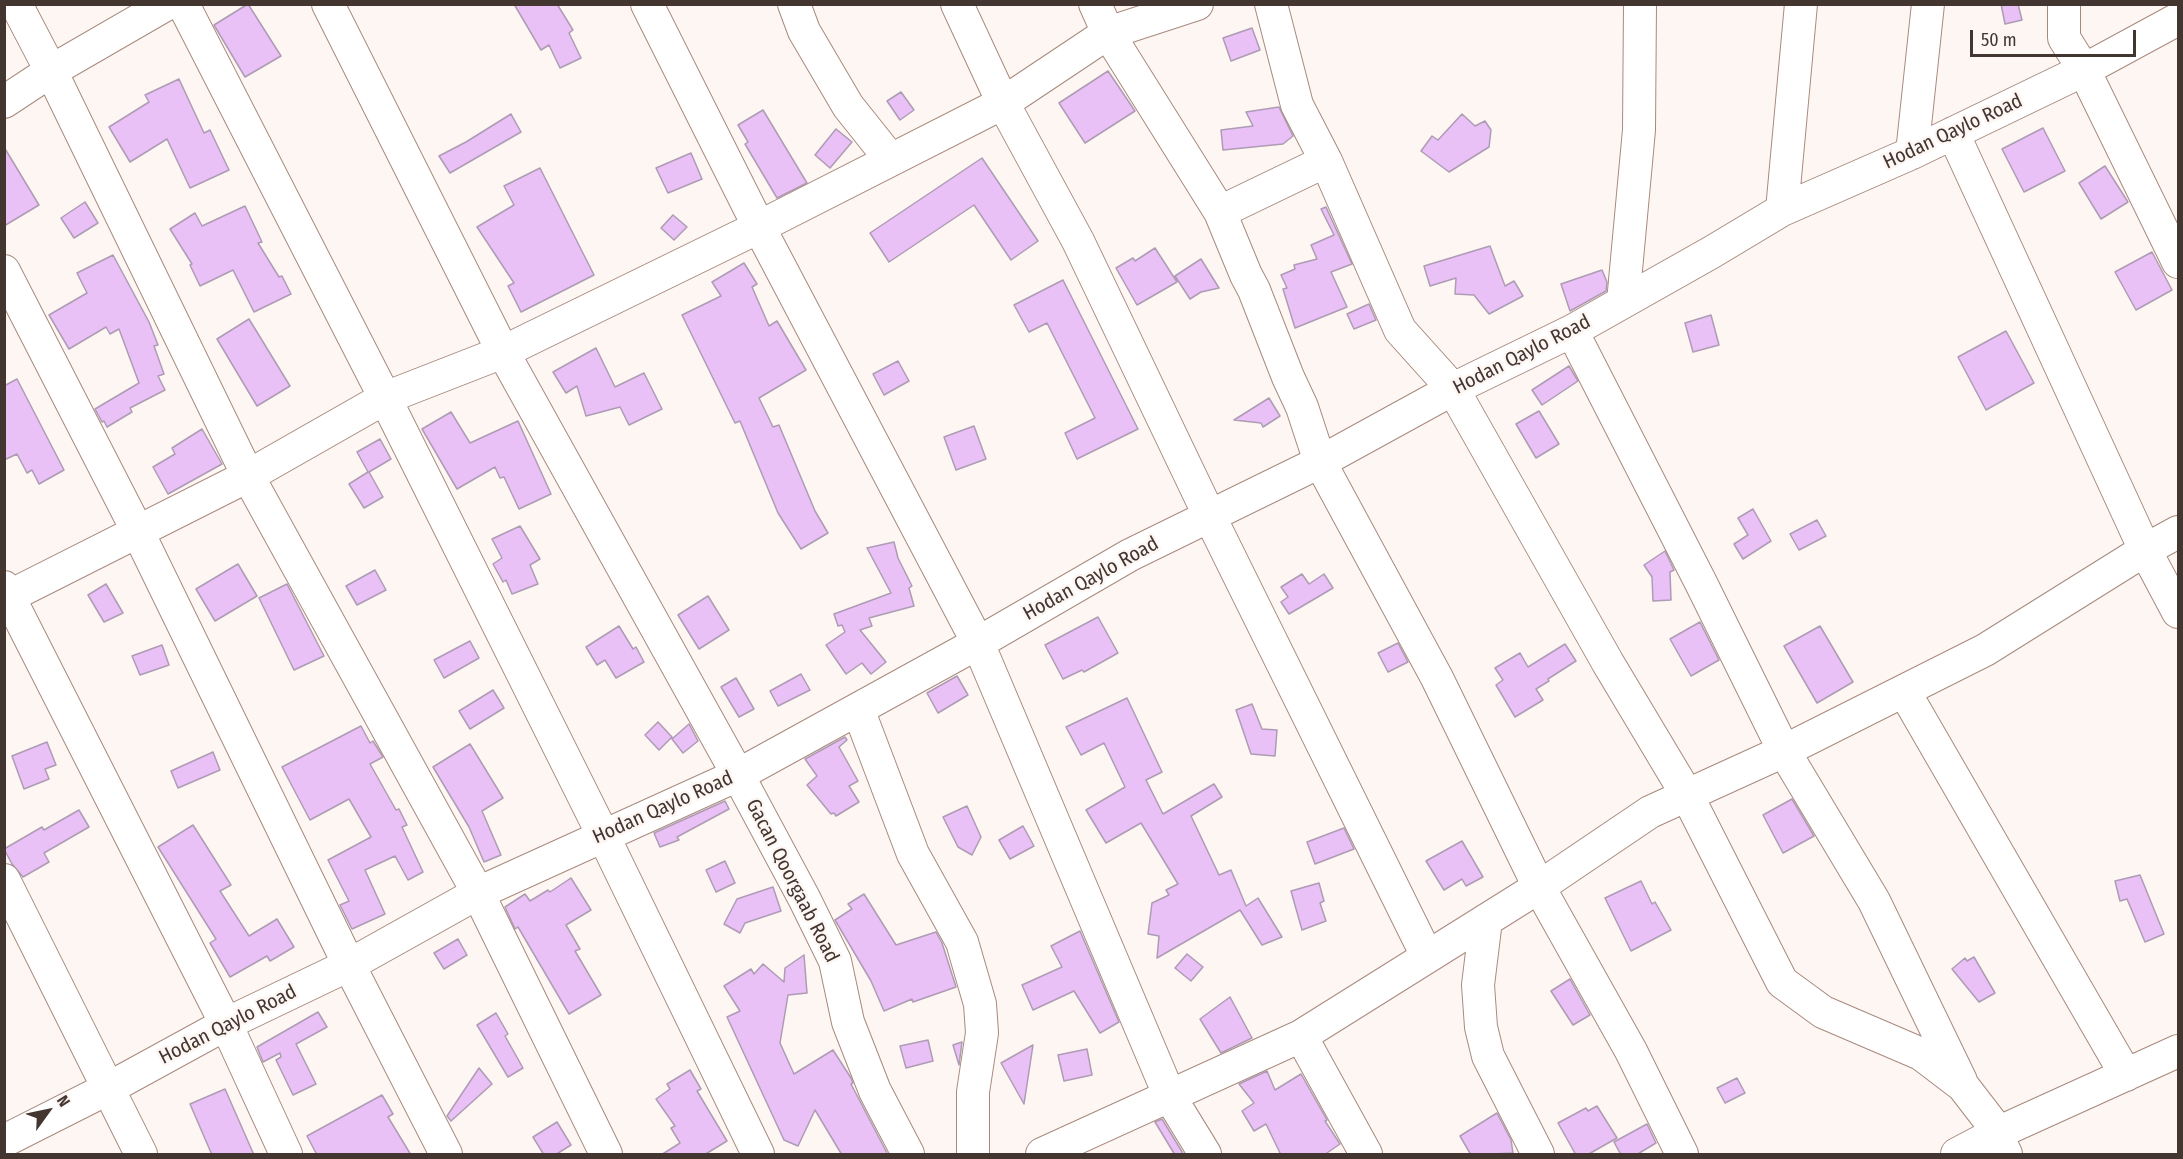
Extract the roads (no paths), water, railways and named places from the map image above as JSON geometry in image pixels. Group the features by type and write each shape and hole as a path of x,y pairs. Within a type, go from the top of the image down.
{"street":[{"path":"16,4 51,71 248,476 478,893 606,1155"},
{"path":"4,102 51,71 167,4"},
{"path":"183,4 385,398 603,835 758,1155"},
{"name":"Gacan Qoorgaab Road","path":"328,4 503,352 804,898 835,961 848,1022 875,1091 908,1155"},
{"path":"646,4 759,227 978,643 1170,1097 1205,1155"},
{"path":"794,4 804,31 848,106 891,160"},
{"path":"957,4 1003,103 1078,241 1210,517 1427,956"},
{"path":"1095,4 1108,33 1220,212 1302,407 1320,462 1437,678 1539,887 1631,1051 1682,1155"},
{"path":"286,1155 226,1024 6,594 138,532 248,476 385,398 503,352 759,227 1003,103 1108,33 1197,4"},
{"path":"1271,4 1297,105 1326,161 1400,330 1453,389 1608,663 1687,795 1782,982 1822,1012 1921,1054 1963,1086"},
{"path":"1782,210 1801,4"},
{"path":"1912,153 1928,4"},
{"path":"2064,4 2064,38 2084,70 2178,262"},
{"path":"1623,302 1639,130 1633,6"},
{"name":"Hodan Qaylo Road","path":"10,1139 226,1024 349,965 478,893 738,775 978,643 1130,555 1320,462 1453,389 1572,331 1782,210 1912,153 2084,70 2178,20"},
{"path":"1953,133 2145,550 2178,612"},
{"path":"1220,212 1326,161"},
{"path":"4,271 138,532 349,965 446,1155"},
{"path":"1572,331 1784,751 1874,901 1963,1086 1990,1121 2001,1144"},
{"path":"1042,1155 1302,1036 1539,887 1650,812 1784,751 1985,650 2145,550 2178,532"},
{"path":"1904,691 2126,1075"},
{"path":"858,709 914,854 962,942 980,1004 982,1033 973,1092 973,1155"},
{"path":"4,880 141,1155"},
{"path":"1486,920 1478,985 1480,1027 1488,1056 1538,1155"},
{"path":"1302,1036 1366,1155"},
{"path":"1957,1155 2001,1144 2126,1075 2178,1052"}]}
